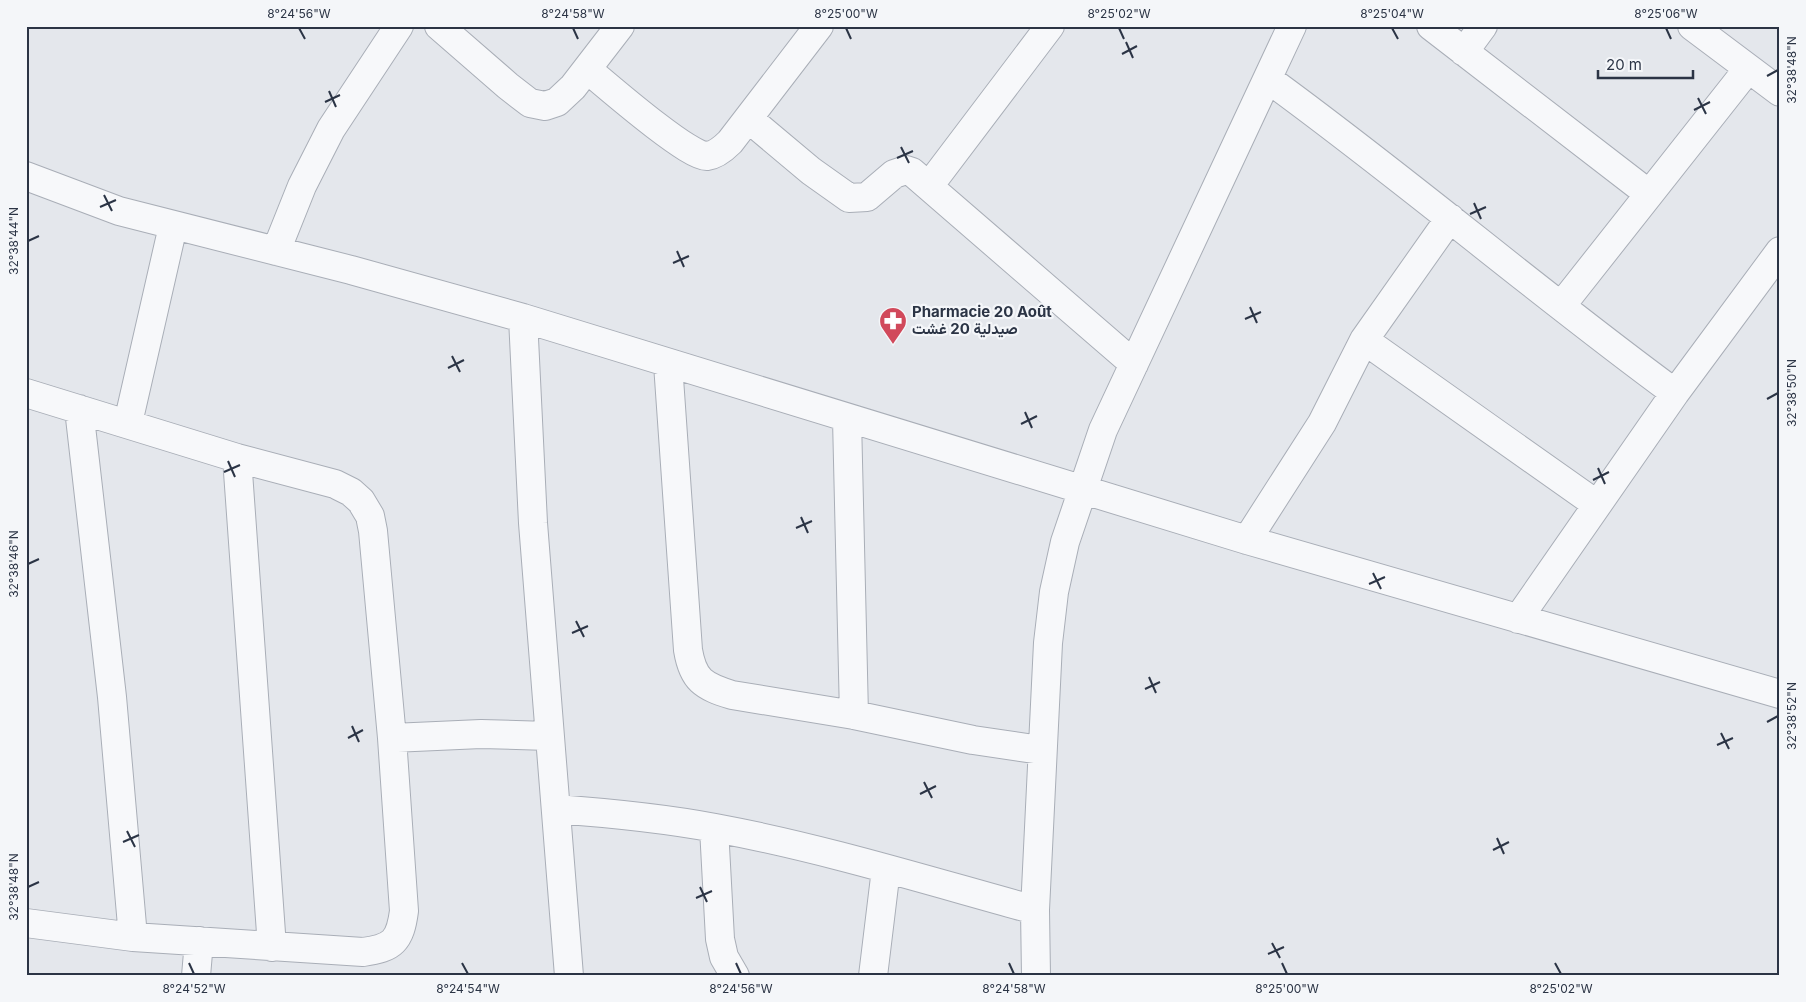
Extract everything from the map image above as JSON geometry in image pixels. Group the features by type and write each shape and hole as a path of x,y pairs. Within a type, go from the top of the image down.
{"street":[{"path":"276,251 302,186 331,128 399,26"},
{"path":"439,26 530,103 545,106 557,102 587,69 620,26"},
{"path":"587,69 676,141 697,154 707,156 720,151 749,119 819,26"},
{"path":"929,186 1050,26"},
{"path":"1036,976 1035,910 1040,839 1041,750 1048,643 1054,592 1065,542 1081,488 1103,430 1292,26"},
{"path":"1431,26 1649,194"},
{"path":"1464,52 1483,26"},
{"path":"1692,26 1748,70 1780,92"},
{"path":"1561,306 1748,70"},
{"path":"1268,79 1352,140 1561,306 1675,393"},
{"path":"749,119 811,171 849,198 867,197 894,174 906,170 912,172 1134,364"},
{"path":"26,176 119,211 276,251 523,318 847,419 1081,488 1247,540 1780,694"},
{"path":"1247,540 1322,423 1364,340 1450,218"},
{"path":"128,423 173,226"},
{"path":"1518,619 1596,504 1675,393 1780,252"},
{"path":"523,318 533,523 569,976"},
{"path":"1364,340 1437,394 1596,504"},
{"path":"668,364 679,545 691,669 701,681 716,690 732,695 854,715 973,740 1041,750"},
{"path":"26,393 238,458 335,484 351,492 361,501 370,516 392,738 404,911 402,928 397,938 378,950 363,952 133,937 26,923"},
{"path":"79,409 112,697 133,937"},
{"path":"847,419 854,715"},
{"path":"238,458 272,947"},
{"path":"392,738 481,734 550,736"},
{"path":"556,809 635,815 714,828 810,848 1035,910"},
{"path":"714,828 720,939 724,957 735,976"},
{"path":"873,976 886,869"},
{"path":"196,976 199,941"}],"place":[{"name":"Pharmacie 20 Août صيدلية 20 غشت","path":"893,345"}]}
